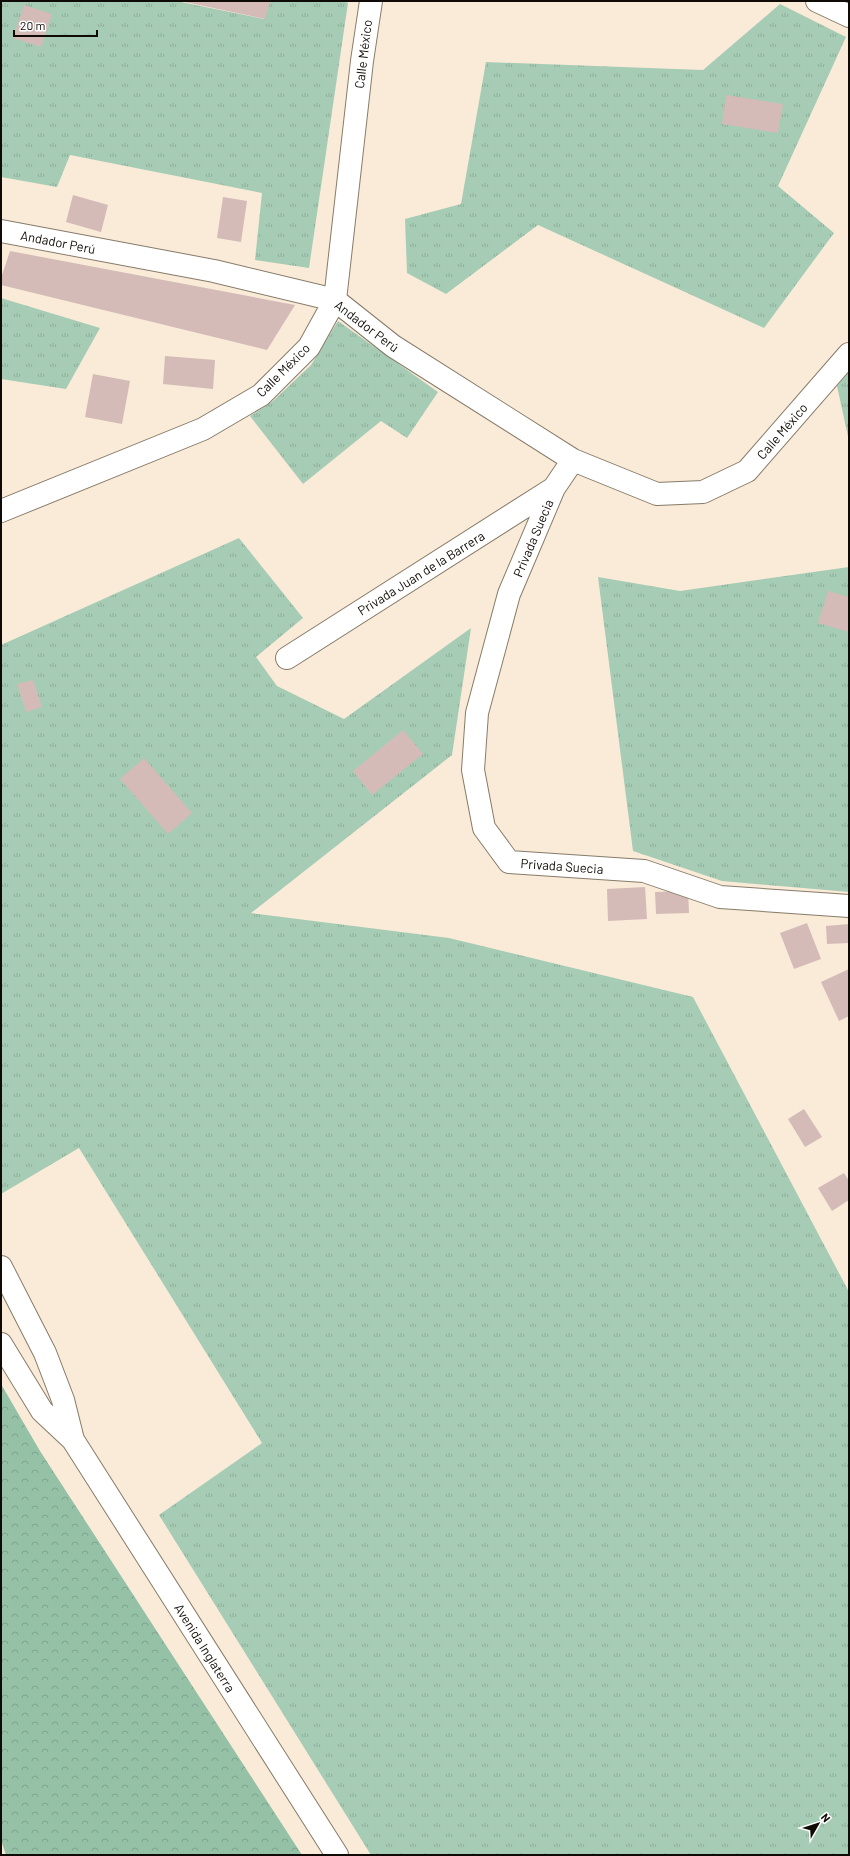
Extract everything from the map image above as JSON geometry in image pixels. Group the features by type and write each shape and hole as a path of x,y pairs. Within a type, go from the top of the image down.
{"street":[{"name":"Calle México","path":"1,510 203,429 261,395 309,347 335,300 370,1"},
{"path":"817,1 849,16"},
{"name":"Andador Perú","path":"1,231 214,271 335,300 393,346 573,460 657,494 703,492"},
{"name":"Calle México","path":"703,492 748,471 849,354"},
{"name":"Privada Suecia","path":"573,460 554,488 509,594 477,713 473,770 484,828 509,862 644,871 720,897 849,906"},
{"name":"Privada Juan de la Barrera","path":"287,658 554,488"},
{"name":"Avenida Inglaterra","path":"1,1267 46,1354 63,1400 73,1440"},
{"path":"1,1289 46,1354"},
{"name":"Avenida Inglaterra","path":"1,1344 42,1411 73,1440 337,1855"}],"green space":[{"path":"1,1 176,1 264,19 270,1 344,1 348,3 309,268 255,260 262,193 70,155 57,187 1,177"},
{"path":"780,4 846,37 778,186 834,233 764,328 538,225 446,294 407,273 405,219 461,204 486,62 703,70"},
{"path":"1,298 100,328 66,389 1,379"},
{"path":"338,321 438,392 407,438 381,421 303,484 250,416 273,401 311,365"},
{"path":"849,372 849,441 837,386"},
{"path":"239,538 303,618 256,657 277,686 344,719 471,628 452,755 251,913 449,938 693,997 849,1292 849,1855 371,1855 159,1515 262,1443 79,1148 1,1194 1,645"},
{"path":"849,567 849,892 722,881 633,851 598,577 680,591"},
{"path":"1,1384 40,1451 302,1855 6,1855 1,1840"}],"building":[{"path":"180,1 270,1 265,19"},
{"path":"24,5 52,14 41,47 13,38"},
{"path":"726,95 783,104 778,133 722,124"},
{"path":"73,195 108,205 101,232 66,222"},
{"path":"223,197 247,201 241,242 217,238"},
{"path":"10,251 295,305 267,350 1,285 1,278"},
{"path":"165,356 215,360 213,389 163,384"},
{"path":"93,374 130,381 122,424 85,417"},
{"path":"828,591 849,597 849,632 818,623"},
{"path":"33,680 42,707 26,712 17,684"},
{"path":"403,730 423,754 372,795 353,771"},
{"path":"144,758 192,813 168,834 120,779"},
{"path":"645,887 647,919 608,921 607,889"},
{"path":"688,891 689,913 656,914 655,892"},
{"path":"807,923 821,959 794,969 780,933"},
{"path":"849,924 849,943 827,944 826,926"},
{"path":"849,969 849,1016 839,1021 821,982"},
{"path":"804,1109 822,1137 805,1147 788,1119"},
{"path":"844,1173 849,1181 849,1200 832,1211 818,1188"}]}
